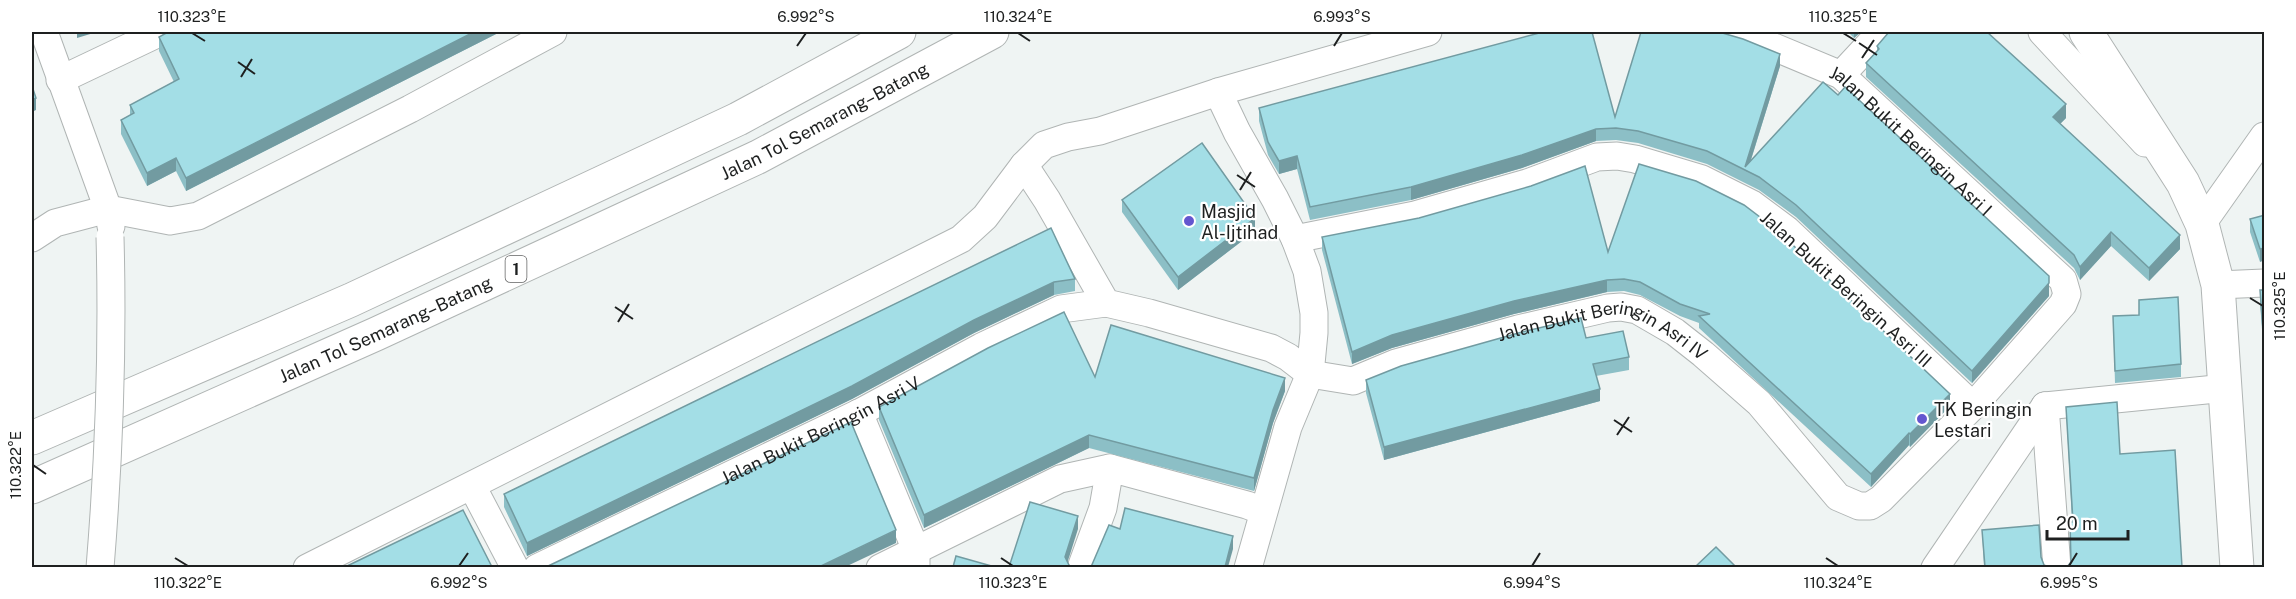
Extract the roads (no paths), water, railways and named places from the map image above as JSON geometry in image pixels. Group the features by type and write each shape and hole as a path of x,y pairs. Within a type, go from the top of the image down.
{"main road":[{"name":"1","path":"32,438 351,300 728,124 899,32"},
{"name":"Jalan Tol Semarang–Batang","path":"32,487 376,334 758,157 992,32"},
{"path":"2086,32 2183,183 2202,224 2218,285 2237,567"}],"street":[{"path":"44,32 108,209 112,321 105,508 100,567"},
{"path":"60,80 161,32"},
{"path":"32,238 55,223 108,209 170,221 198,216 400,115 553,32"},
{"path":"307,567 336,561 472,486 961,238 985,217 1024,165 1044,145 1068,137 1100,131 1218,92 1428,32"},
{"name":"Jalan Bukit Beringin Asri I","path":"1738,32 1778,40 1841,75 2063,280 2067,294 2063,304 1973,406"},
{"path":"1841,75 1881,32"},
{"path":"2042,32 2183,183"},
{"path":"1218,92 1295,239 1306,271 1314,313 1310,374 1287,427 1248,567"},
{"path":"2202,224 2265,136"},
{"name":"Jalan Bukit Beringin Asri III","path":"1295,239 1415,215 1527,183 1598,157 1617,156 1635,159 1702,179 1752,204 1787,230 1973,406"},
{"path":"1024,165 1106,303"},
{"path":"2218,285 2265,283"},
{"name":"Jalan Bukit Beringin Asri V","path":"537,567 859,413 981,347 1061,309 1106,303 1149,313 1271,348 1288,357 1310,374"},
{"name":"Jalan Bukit Beringin Asri IV","path":"1310,374 1353,381 1396,363 1518,329 1608,308 1621,307 1637,310 1674,332 1703,354 1759,403 1839,497 1859,506 1870,506 1875,503 1973,406"},
{"path":"1935,567 2045,406 2226,388"},
{"path":"2045,406 2057,567"},
{"path":"859,413 916,559"},
{"path":"880,567 916,559 1060,478 1110,468 1263,511"},
{"path":"1081,567 1102,508 1110,468"},
{"path":"472,486 515,567"}],"place":[{"name":"Masjid Al-Ijtihad","path":"1189,221"},
{"name":"TK Beringin Lestari","path":"1922,419"}]}
